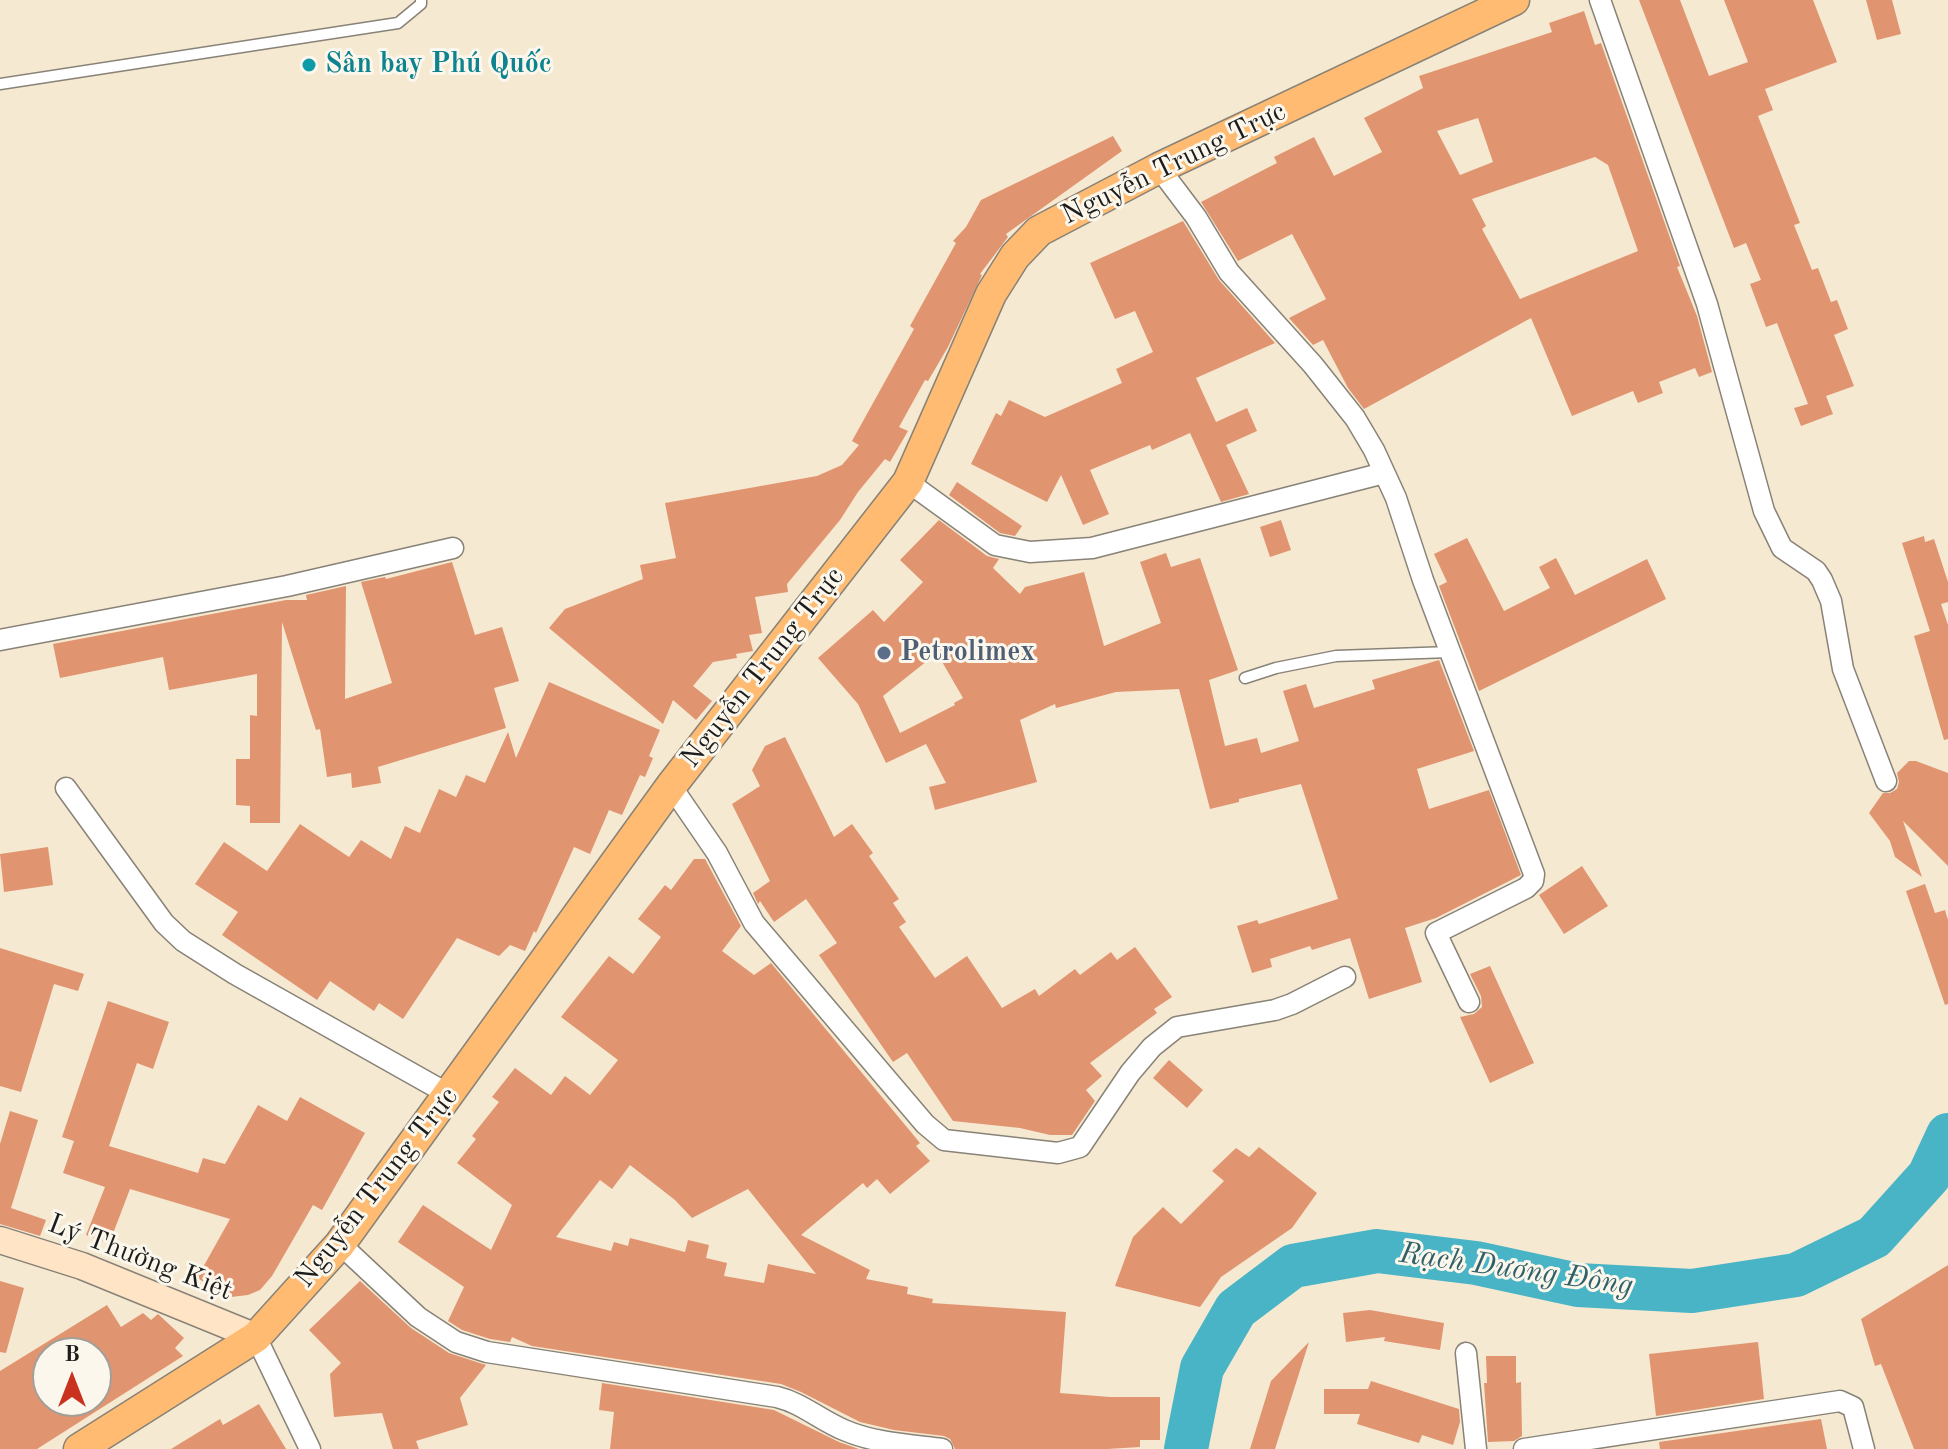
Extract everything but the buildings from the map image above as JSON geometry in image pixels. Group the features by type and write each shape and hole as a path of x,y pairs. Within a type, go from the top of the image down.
{"main road":[{"name":"Nguyễn Trung Trực","path":"79,1449 256,1337 340,1244 671,786 908,482 991,294 1015,256 1039,231 1159,168 1514,0"}],"street":[{"path":"1600,0 1707,304 1764,511 1782,548 1816,571 1822,580 1831,601 1843,669 1886,781"},
{"path":"1159,168 1196,217 1229,272 1313,365 1355,418 1396,498 1534,874 1533,881 1526,888 1436,933 1469,1002"},
{"path":"908,482 995,545 1030,552 1092,548 1384,473"},
{"path":"0,640 287,586 453,548"},
{"path":"671,786 717,853 754,923 925,1124 944,1140 1058,1153 1080,1147 1130,1073 1152,1047 1177,1027 1275,1010 1345,977"},
{"path":"66,788 164,923 183,941 235,974 450,1095"},
{"name":"Lý Thường Kiệt","path":"0,1240 82,1266 256,1337"},
{"path":"340,1244 418,1317 456,1342 487,1352 777,1397 794,1401 841,1429 860,1436 942,1449"},
{"path":"256,1337 310,1449"},
{"path":"1466,1353 1476,1449"},
{"path":"1524,1449 1840,1401 1853,1407 1864,1449"}],"lane":[{"path":"0,84 398,23 421,4 421,0"},
{"path":"1245,678 1276,668 1336,656 1450,652"}],"waterway":[{"name":"Rạch Dương Đông","path":"1186,1449 1202,1368 1236,1309 1293,1266 1377,1251 1476,1263 1578,1285 1692,1291 1796,1275 1874,1237 1929,1176 1948,1135"}],"place":[{"name":"Sân bay Phú Quốc","path":"309,65"},
{"name":"Petrolimex","path":"884,653"}]}
